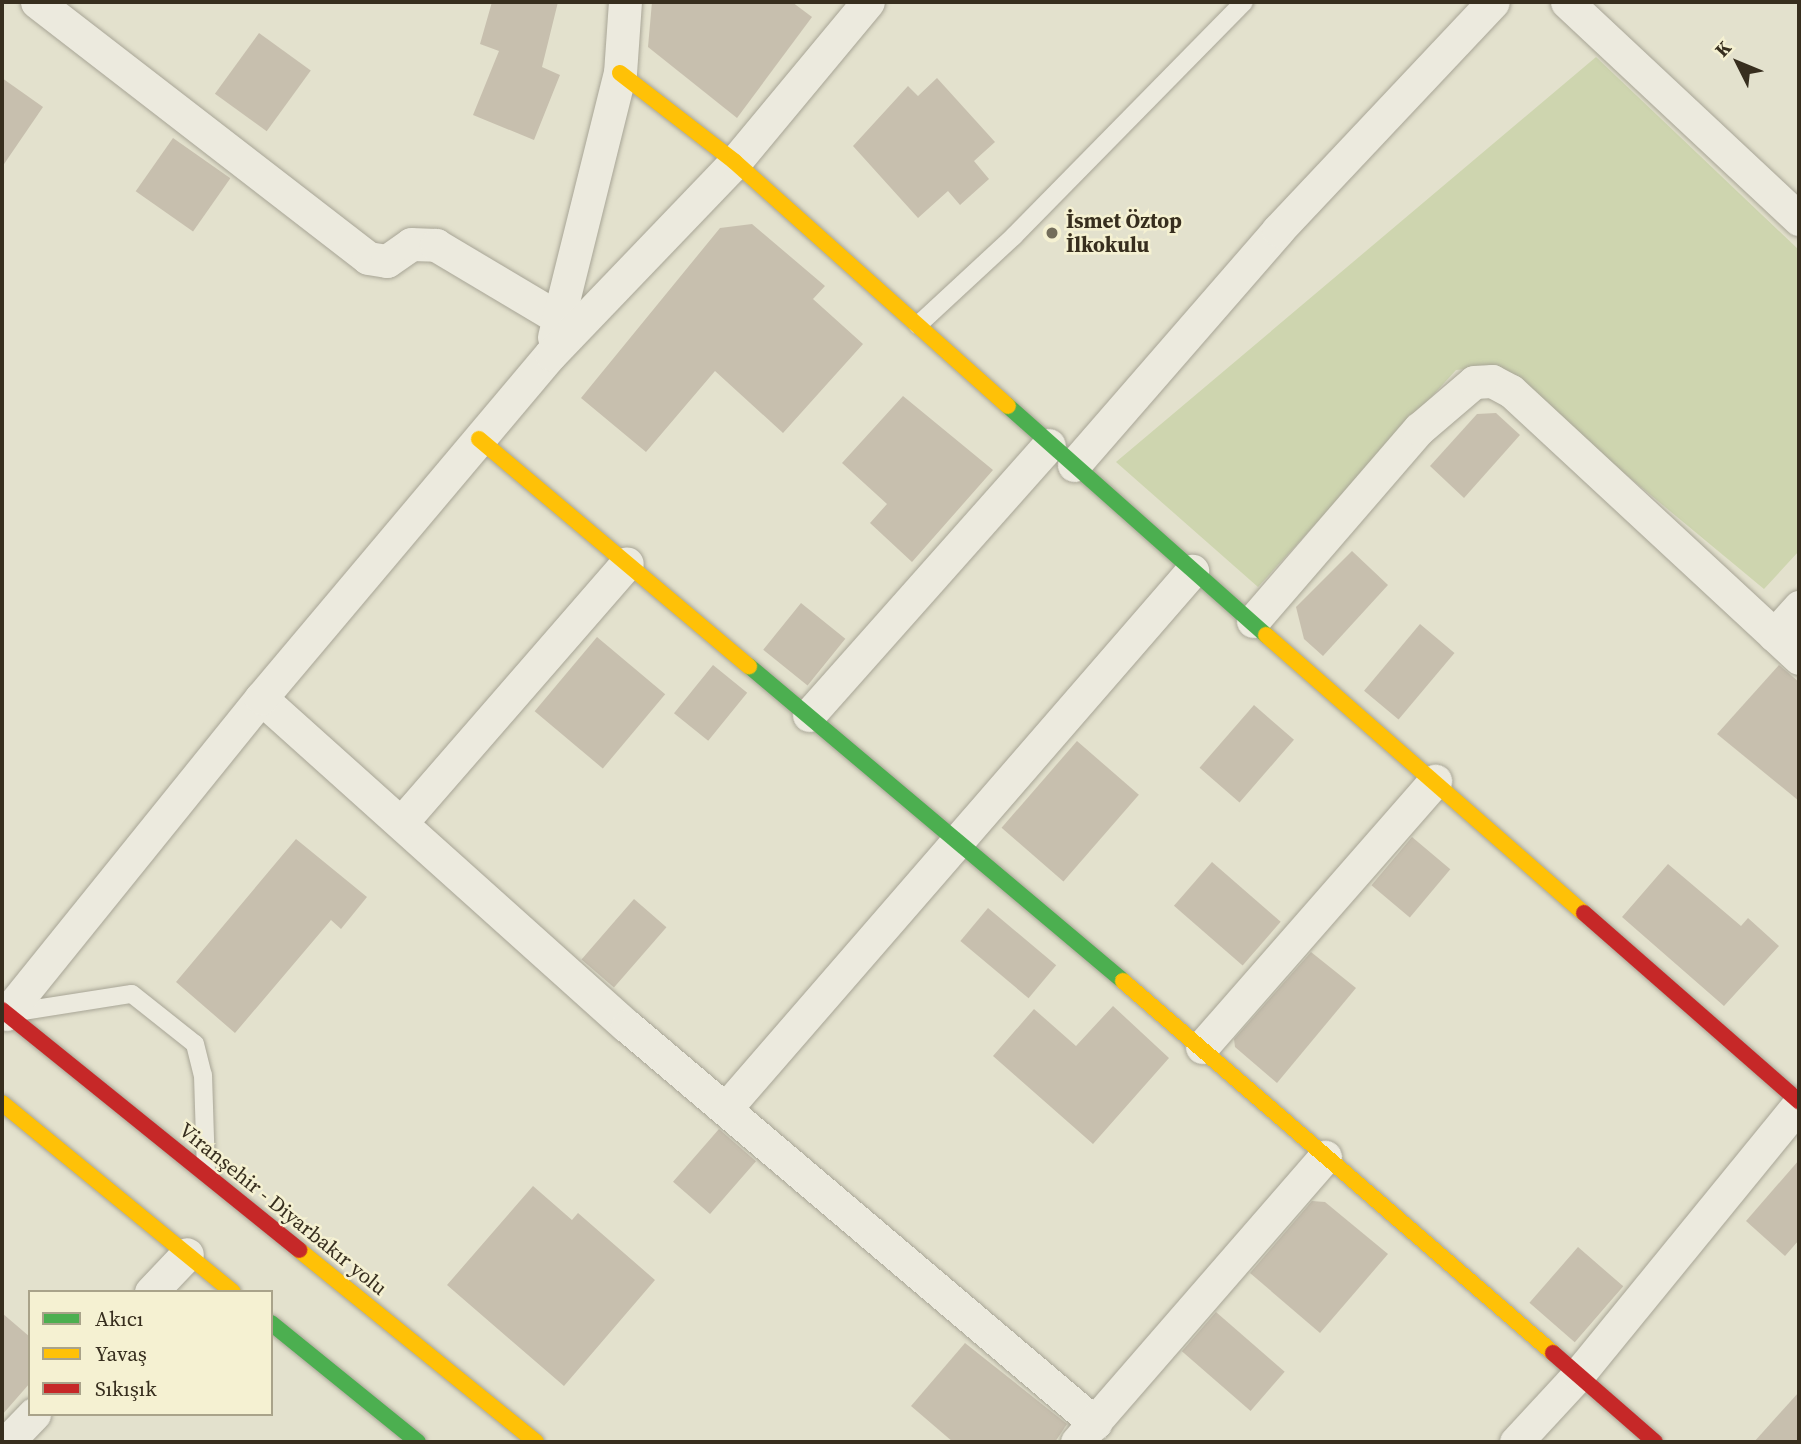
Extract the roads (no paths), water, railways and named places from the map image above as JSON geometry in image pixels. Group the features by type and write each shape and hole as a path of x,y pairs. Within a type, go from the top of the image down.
{"street":[{"path":"37,2 368,258 387,261 411,244 436,245 557,317"},
{"path":"551,354 557,317 620,73 625,2"},
{"path":"4,1012 261,698 551,354 734,162 868,2"},
{"path":"809,715 1278,230 1493,2"},
{"path":"1567,2 1799,219"},
{"path":"620,73 734,162 1192,571 1253,621 1799,1102 1578,1375 1516,1442"},
{"path":"1253,621 1419,429 1474,382 1492,381 1511,391 1799,657"},
{"path":"479,439 1202,1047 1655,1442"},
{"path":"401,823 627,563"},
{"path":"727,1107 1192,571"},
{"path":"1774,635 1799,607"},
{"path":"261,698 627,1026 727,1107 1086,1432 1325,1157"},
{"path":"1202,1047 1435,781"},
{"name":"Viranşehir - Diyarbakır yolu","path":"4,1012 206,1172 536,1442"},
{"path":"2,1103 231,1290"},
{"path":"153,1290 187,1254"},
{"path":"273,1325 407,1439"},
{"path":"7,1442 32,1416"}],"lane":[{"path":"918,325 1014,236 1244,2"},
{"path":"4,1012 132,994 195,1044 203,1075 206,1172"}],"place":[{"name":"İsmet Öztop İlkokulu","path":"1052,233"}]}
